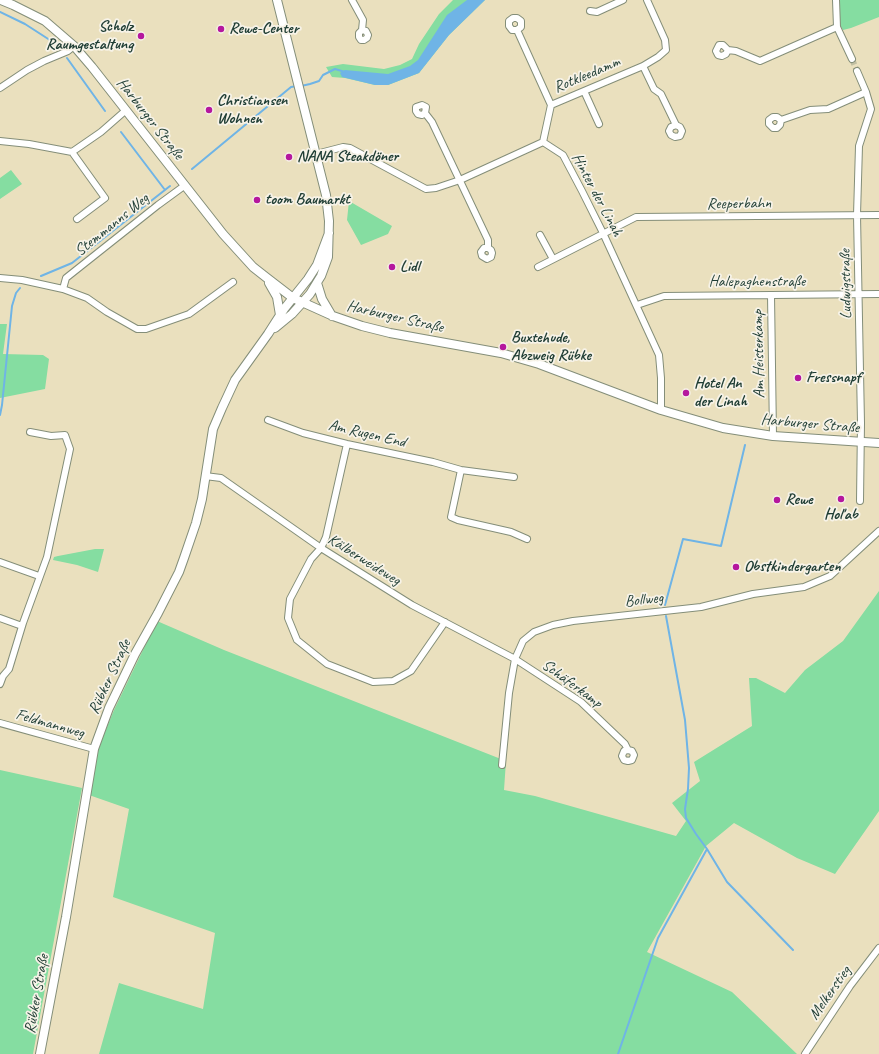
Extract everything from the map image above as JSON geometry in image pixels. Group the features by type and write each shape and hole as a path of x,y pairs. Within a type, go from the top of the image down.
{"street":[{"name":"Harburger Straße","path":"1,0 13,4 45,21 60,32 74,46 223,234 253,266 294,298 333,316 362,326 390,333 501,353 539,364 661,410 723,428 773,436 879,443"},
{"name":"Rübker Straße","path":"268,334 292,314 317,283 328,258 329,233 329,216 326,194 277,0"},
{"path":"352,0 363,20 362,30"},
{"path":"590,11 597,12 623,0"},
{"name":"Rotkleedamm","path":"543,142 551,105 643,66 666,50 665,40 647,0"},
{"path":"836,0 837,27 852,59"},
{"path":"728,50 736,51 760,60 837,27"},
{"path":"517,30 551,105"},
{"path":"0,88 27,70 68,51 74,46"},
{"path":"643,66 654,88 661,94 676,125"},
{"name":"Ludwigstraße","path":"857,71 871,109 858,146 857,216 861,443 860,501"},
{"path":"584,91 599,124"},
{"path":"781,120 810,110 828,109 866,92"},
{"path":"72,152 100,132 125,111"},
{"path":"425,113 432,122 460,180 488,240 488,248"},
{"path":"0,141 29,144 72,152 105,198 77,219"},
{"path":"316,154 343,147 350,148 426,189 436,188 460,180 543,142"},
{"name":"Hinter der Linah","path":"543,142 562,156 582,191 637,305 659,355 661,410"},
{"name":"Stemmanns Weg","path":"63,289 66,278 184,186"},
{"name":"Reeperbahn","path":"538,267 636,217 879,216"},
{"name":"Rübker Straße","path":"40,1054 66,917 94,750 109,708 135,654 179,572 196,523 202,499 213,428 222,408 235,380 317,265 329,233"},
{"path":"540,235 552,259"},
{"path":"0,278 22,280 63,289 87,298 107,312 137,329 146,329 189,314 233,282"},
{"path":"267,278 277,296 280,315"},
{"path":"317,283 322,299 333,316"},
{"name":"Halepaghenstraße","path":"637,305 664,296 879,294"},
{"name":"Am Heisterkamp","path":"771,295 773,436"},
{"name":"Am Rugen End","path":"268,420 304,433 347,444 433,462 461,470 514,477"},
{"path":"0,684 1,676 8,669 47,557 70,449 65,435 51,436 30,432"},
{"path":"347,444 326,537 320,548 311,559 290,599 288,618 297,640 327,664 373,682 393,681 411,671 445,622"},
{"path":"461,470 451,517 458,520 511,532 527,539"},
{"name":"Kälberweideweg","path":"205,476 221,478 320,548 412,605 515,659"},
{"name":"Bollweg","path":"502,765 509,693 515,659 523,641 534,632 572,620 701,607 753,594 804,588 830,576 879,531"},
{"path":"0,562 40,576"},
{"path":"0,618 22,626"},
{"name":"Schäferkamp","path":"515,659 581,702 625,744 628,750"},
{"name":"Feldmannweg","path":"0,723 94,750"},
{"name":"Melkerstieg","path":"805,1054 850,986 879,948"}],"green space":[{"path":"453,0 485,0 449,35 419,73 388,85 375,85 345,78 332,77 326,67 343,64 384,69 400,65 412,59 419,44 439,14"},
{"path":"837,0 879,0 879,17 843,30 838,22"},
{"path":"11,170 22,184 0,199 0,178"},
{"path":"349,201 392,226 388,234 361,245 347,220"},
{"path":"0,324 7,324 3,354 43,355 49,359 45,389 0,398"},
{"path":"95,549 104,549 98,572 77,565 53,560 54,557"},
{"path":"879,591 879,811 835,874 797,858 734,823 706,846 647,952 732,992 797,1054 99,1054 119,983 203,1009 215,933 113,897 129,809 89,795 97,751 114,710 157,621 224,650 506,761 504,790 535,796 676,836 686,821 672,803 700,781 694,762 752,726 749,678 756,678 785,693 805,670 843,641"},
{"path":"0,770 82,788 33,1054 0,1054"}],"water":[{"path":"467,0 485,0 449,35 419,73 388,85 375,85 342,77 340,73 345,70 388,74 410,66 418,60 447,15"}],"waterway":[{"path":"0,12 25,24 56,44"},
{"path":"67,58 105,111"},
{"path":"301,86 319,81 323,75 335,69 345,72"},
{"path":"192,169 291,87 297,86"},
{"path":"121,132 165,190"},
{"path":"41,276 72,263 170,186"},
{"path":"0,415 12,306 16,293 20,288"},
{"path":"665,605 683,539 721,546 745,445"},
{"path":"618,1054 658,938 707,849 686,818 685,809 689,768 685,720 666,616"},
{"path":"707,849 727,882 793,950"}],"tunnel":[{"path":"852,59 857,71"}],"place":[{"name":"Rewe-Center","path":"221,29"},
{"name":"Scholz Raumgestaltung","path":"141,36"},
{"name":"Christiansen Wohnen","path":"209,110"},
{"name":"NANA Steakdöner","path":"289,157"},
{"name":"toom Baumarkt","path":"257,200"},
{"name":"Lidl","path":"392,267"},
{"name":"Buxtehude, Abzweig Rübke","path":"503,347"},
{"name":"Fressnapf","path":"798,378"},
{"name":"Hotel An der Linah","path":"686,393"},
{"name":"Hol'ab","path":"841,499"},
{"name":"Rewe","path":"777,500"},
{"name":"Obstkindergarten","path":"736,567"}]}
